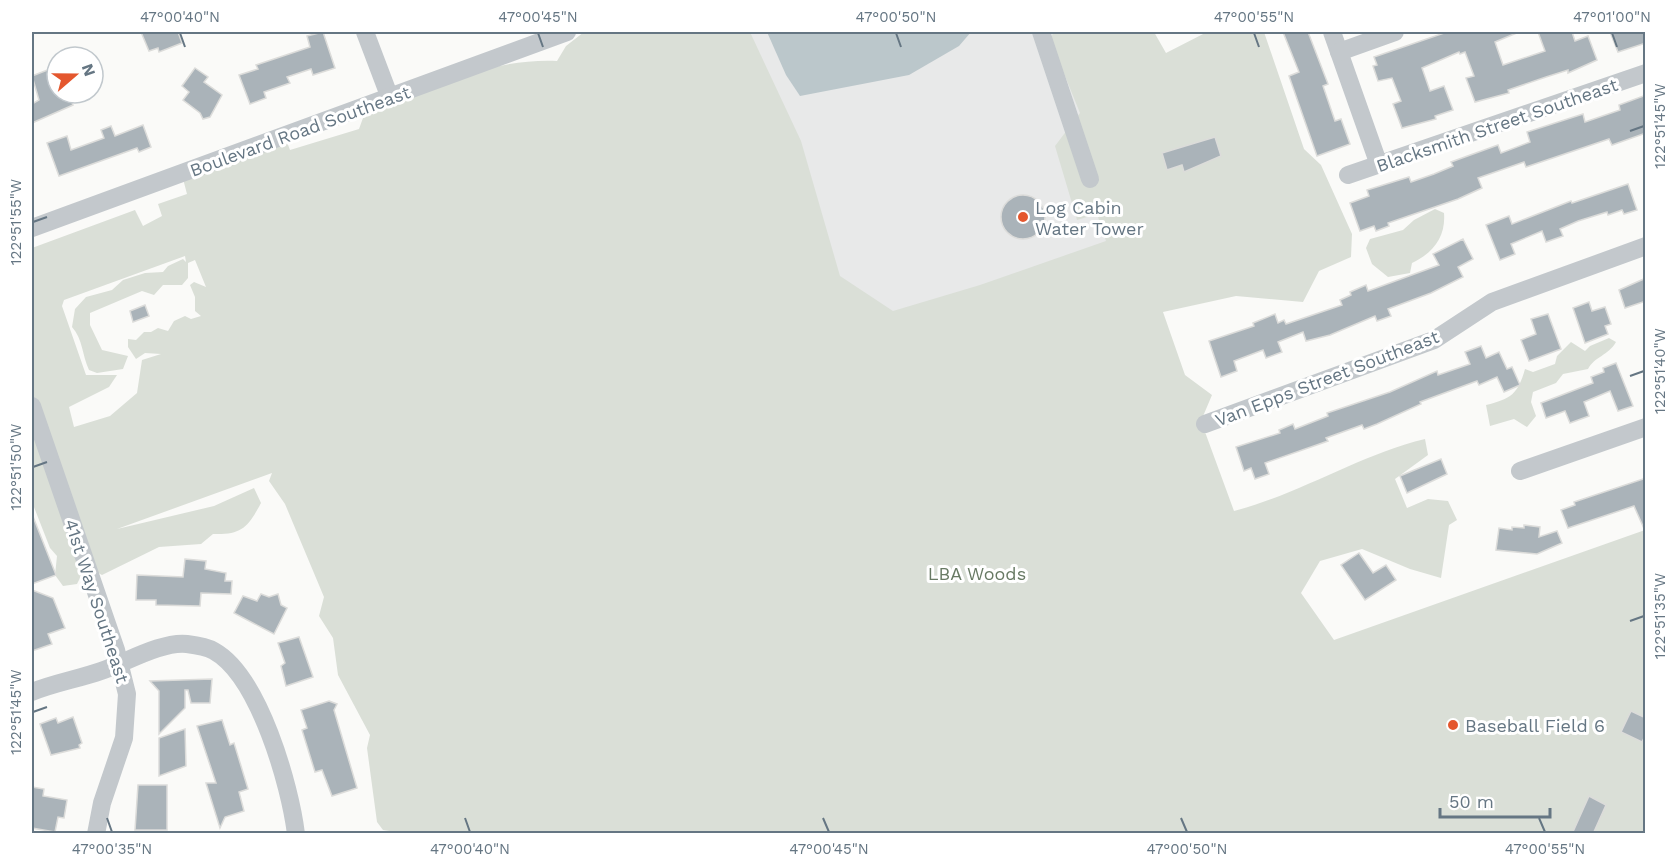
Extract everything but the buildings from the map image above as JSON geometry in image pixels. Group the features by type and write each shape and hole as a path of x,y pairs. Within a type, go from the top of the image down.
{"street":[{"path":"365,32 390,98"},
{"name":"Boulevard Road Southeast","path":"32,228 567,32"},
{"path":"1041,32 1090,179"},
{"path":"1332,32 1379,165"},
{"path":"1339,52 1395,32"},
{"name":"Blacksmith Street Southeast","path":"1348,175 1646,73"},
{"name":"Van Epps Street Southeast","path":"1205,424 1434,340 1492,302 1646,246"},
{"name":"41st Way Southeast","path":"32,406 119,664 127,694 124,738 102,803 96,834"},
{"path":"1520,471 1646,427"},
{"path":"32,692 119,664 153,650 186,644 214,651 239,674 260,711 293,808 296,834"}],"shaded area":[{"path":"746,32 1060,32 1135,238 857,339"},
{"path":"767,32 971,32 959,46 909,75 800,96 786,75"}],"green space":[{"name":"LBA Woods","path":"584,32 750,32 801,141 840,276 893,311 980,285 1106,241 1097,214 1077,220 1055,146 1080,113 1050,39 1054,32 1154,32 1166,53 1207,32 1264,32 1304,149 1321,165 1352,234 1351,257 1319,271 1303,302 1236,296 1163,312 1185,375 1212,395 1201,421 1234,511 1282,495 1377,455 1425,439 1428,455 1395,479 1407,508 1428,499 1448,501 1457,520 1449,525 1441,578 1410,569 1362,549 1320,561 1301,593 1334,640 1645,530 1645,833 402,833 383,830 377,822 367,748 370,735 338,675 333,638 319,616 324,597 285,504 269,481 272,473 117,529 214,506 254,488 261,503 248,524 238,531 213,534 201,544 159,547 102,575 86,566 77,584 63,586 55,575 57,556 50,548 32,502 32,248 135,210 143,226 162,216 158,204 187,194 182,175 285,137 290,150 359,129 367,107 484,69 533,61 557,61 566,46","holes":["185,256 186,262 183,259 168,266 163,272 145,273 123,280 112,290 86,297 75,309 72,327 78,337 89,370 97,373 123,369 128,356 102,350 90,325 90,313 142,291 154,295 163,285 182,285 188,278 188,263 195,260 206,287 194,282 190,285 195,297 195,311 201,316 191,319 185,316 174,321 168,331 158,328 151,332 144,332 136,340 128,339 128,347 136,359 145,353 161,354 142,360 137,393 110,416 74,427 69,407 109,387 117,375 86,375 62,306 64,300"]},
{"path":"1435,209 1444,213 1443,230 1432,249 1412,263 1410,273 1388,277 1372,264 1366,248 1370,239 1403,230 1414,220"},
{"path":"1609,338 1616,342 1588,369 1563,374 1556,383 1533,392 1531,402 1536,416 1527,427 1514,419 1490,426 1486,405 1512,394 1525,369 1533,372 1555,364 1557,356 1571,342 1585,351 1590,346"}],"place":[{"name":"Log Cabin Water Tower","path":"1023,217"},
{"name":"Baseball Field 6","path":"1453,725"}]}
